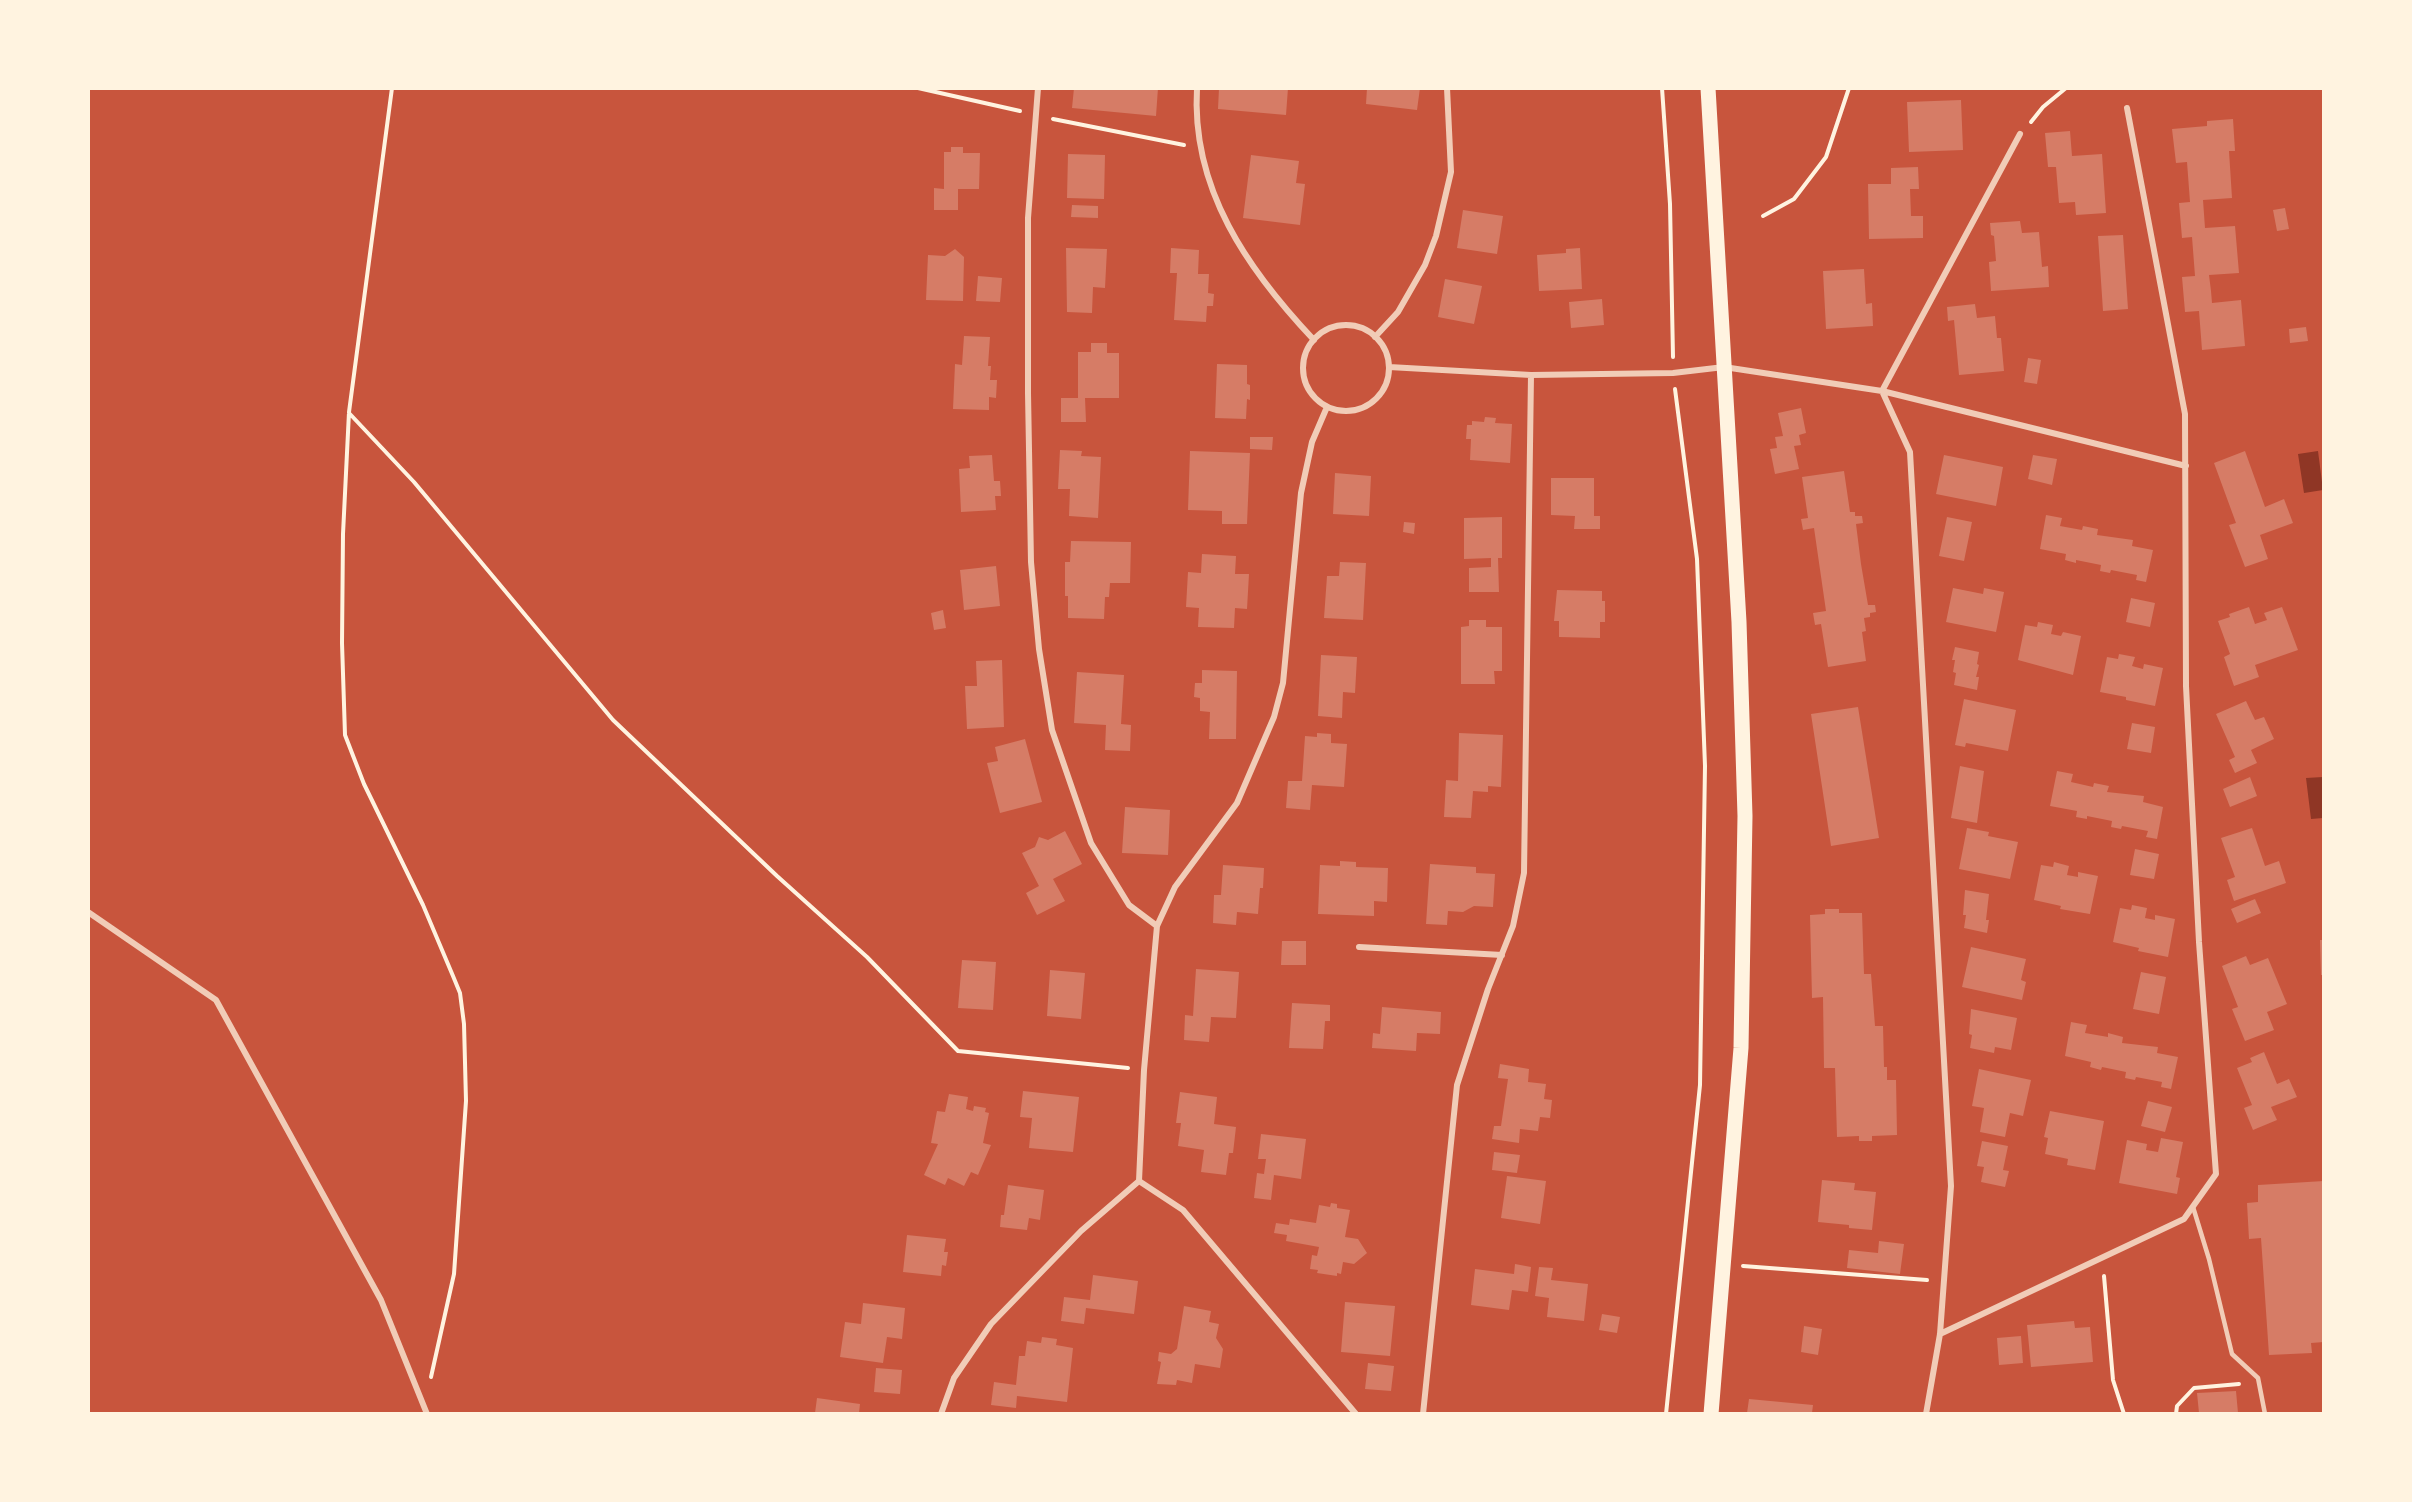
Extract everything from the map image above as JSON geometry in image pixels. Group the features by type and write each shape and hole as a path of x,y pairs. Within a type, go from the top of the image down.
{"main road":[{"path":"1708,88 1739,622 1745,816 1741,1048 1711,1413"}],"street":[{"path":"1038,88 1028,218 1028,393 1031,562 1039,649 1052,730 1091,843 1129,905 1157,926"},
{"path":"1197,88 1196,108 1200,148 1224,221 1247,260 1282,306 1314,340"},
{"path":"1375,337 1398,312 1425,265 1436,236 1451,172 1447,88"},
{"path":"1940,1334 2184,1219 2217,1174 2199,942 2186,686 2185,414 2127,108"},
{"path":"1882,391 2020,134"},
{"path":"1344,326 1355,326 1375,337 1383,345 1389,367 1387,382 1380,394 1369,404 1356,410 1341,411 1327,407 1316,399 1308,389 1303,363 1314,340 1333,327 1344,326"},
{"path":"1389,367 1531,375 1673,373 1724,367 1882,391 2186,466"},
{"path":"1423,1413 1457,1085 1513,926 1524,873 1531,375"},
{"path":"1882,391 1911,452 1952,1186 1942,1281 1940,1334 1926,1413"},
{"path":"941,1413 954,1378 991,1324 1081,1231 1139,1181 1144,1070 1157,926 1175,887 1237,803 1274,717 1283,683 1301,493 1312,442 1327,407"},
{"path":"88,912 216,1000 381,1300 426,1411"},
{"path":"1359,947 1502,954"},
{"path":"1139,1181 1183,1210 1356,1413"}],"lane":[{"path":"2193,1207 2209,1259 2232,1354 2258,1378 2265,1413"}],"path":[{"path":"392,88 349,412 342,643 345,735 364,784 423,904 453,975 459,993 464,1024 466,1101 454,1274 439,1335 426,1411"},
{"path":"918,88 1200,148"},
{"path":"1662,88 1670,204 1673,373 1697,558 1705,766 1700,1085 1666,1413"},
{"path":"1763,216 1794,199 1826,157 1849,88"},
{"path":"2020,134 2043,106 2066,88"},
{"path":"349,412 414,482 612,720 777,876 867,957 958,1051 1144,1070"},
{"path":"2102,1258 2113,1380 2124,1413"},
{"path":"1724,1264 1942,1281"},
{"path":"2176,1413 2177,1406 2194,1388 2259,1382"}],"shaded area":[{"path":"2318,451 2323,490 2304,493 2298,454"},
{"path":"2323,777 2323,818 2311,819 2306,778"}],"building":[{"path":"1074,88 1158,88 1156,116 1072,108"},
{"path":"1219,88 1288,88 1286,115 1218,109"},
{"path":"1367,88 1420,88 1417,110 1366,104"},
{"path":"1961,100 1963,150 1909,152 1907,102"},
{"path":"2233,119 2235,151 2229,151 2232,198 2203,200 2205,228 2235,226 2239,273 2209,275 2212,303 2241,300 2245,346 2202,350 2199,311 2185,312 2182,277 2195,276 2192,237 2182,238 2179,203 2190,202 2187,162 2176,163 2172,129 2207,126 2207,121"},
{"path":"2070,131 2072,156 2102,154 2106,213 2076,215 2075,202 2059,203 2056,167 2048,167 2045,133"},
{"path":"951,147 963,147 963,153 980,153 979,189 958,189 958,210 934,210 934,188 944,189 944,152 951,152"},
{"path":"1068,154 1105,155 1104,199 1067,198"},
{"path":"1251,155 1299,161 1296,183 1305,184 1300,225 1243,218"},
{"path":"1918,167 1919,189 1910,189 1911,216 1923,216 1923,238 1869,239 1868,184 1891,184 1891,168"},
{"path":"1072,205 1098,206 1098,218 1071,217"},
{"path":"2285,208 2289,229 2277,231 2273,210"},
{"path":"1463,210 1503,216 1497,254 1457,248"},
{"path":"2020,221 2022,233 2039,232 2042,267 2048,266 2049,287 1991,291 1989,262 1996,261 1994,236 1991,235 1990,223"},
{"path":"2123,235 2128,309 2103,311 2098,236"},
{"path":"1066,248 1107,249 1105,288 1093,287 1092,313 1067,312"},
{"path":"1171,248 1199,250 1198,274 1209,274 1208,293 1214,294 1213,306 1207,306 1206,322 1174,320 1177,273 1170,273"},
{"path":"1580,248 1582,289 1539,291 1537,255 1566,253 1566,249"},
{"path":"955,249 964,257 963,301 926,300 928,255 945,256"},
{"path":"1864,269 1866,304 1872,303 1873,326 1826,329 1823,271"},
{"path":"978,276 1002,278 1000,302 976,301"},
{"path":"1445,279 1482,286 1474,324 1438,317"},
{"path":"1602,299 1604,325 1571,328 1569,302"},
{"path":"1975,304 1977,318 1995,316 1997,338 2001,338 2004,371 1959,375 1954,320 1948,321 1947,307"},
{"path":"2306,327 2308,341 2290,343 2289,329"},
{"path":"964,336 990,337 988,366 991,366 990,380 997,380 996,398 989,397 989,410 953,409 955,364 962,365"},
{"path":"1091,343 1107,343 1107,353 1119,353 1119,398 1085,398 1086,422 1061,422 1061,398 1078,398 1078,352 1091,352"},
{"path":"2028,358 2041,360 2037,384 2024,382"},
{"path":"1217,364 1247,365 1250,400 1247,399 1246,419 1215,418"},
{"path":"1801,408 1806,433 1799,435 1801,445 1794,446 1799,469 1775,474 1770,449 1777,448 1775,437 1783,436 1778,413"},
{"path":"1485,417 1496,418 1495,423 1512,424 1510,463 1470,460 1471,439 1466,439 1467,425 1472,425 1472,421 1484,422"},
{"path":"1250,437 1273,437 1272,450 1250,449"},
{"path":"1060,450 1082,451 1081,456 1101,457 1098,518 1069,516 1070,489 1058,489"},
{"path":"1190,451 1250,453 1247,524 1222,524 1222,511 1188,510"},
{"path":"2245,451 2265,507 2284,499 2293,523 2260,535 2268,559 2245,567 2229,525 2236,523 2214,463"},
{"path":"992,455 994,481 1000,481 1001,496 995,496 996,510 961,512 959,469 970,468 969,456"},
{"path":"1944,455 2003,467 1996,506 1936,494"},
{"path":"2033,455 2057,459 2052,485 2028,479"},
{"path":"1844,471 1850,512 1855,512 1855,516 1862,516 1863,523 1856,524 1861,564 1868,605 1875,605 1876,612 1864,618 1866,631 1862,632 1866,661 1828,667 1821,624 1815,625 1813,613 1826,611 1814,528 1803,530 1801,519 1808,518 1802,477"},
{"path":"1335,473 1371,476 1369,516 1333,514"},
{"path":"1551,478 1594,478 1594,516 1600,516 1600,529 1574,529 1575,516 1551,515"},
{"path":"2046,515 2062,518 2060,526 2082,530 2083,526 2098,529 2097,535 2133,540 2132,546 2153,550 2146,582 2136,580 2137,575 2111,570 2110,573 2100,571 2101,565 2076,560 2076,563 2065,560 2066,554 2040,549"},
{"path":"1502,517 1502,558 1498,558 1499,592 1469,592 1469,568 1491,567 1491,558 1464,559 1464,518"},
{"path":"1947,517 1972,522 1964,561 1939,556"},
{"path":"1404,522 1415,523 1414,534 1403,532"},
{"path":"1071,541 1131,542 1130,583 1110,583 1109,597 1105,597 1104,619 1068,618 1068,596 1065,596 1065,562 1070,562"},
{"path":"1202,554 1236,556 1235,574 1249,574 1247,609 1235,608 1234,628 1198,627 1199,608 1186,607 1188,572 1201,573"},
{"path":"1340,562 1366,563 1363,620 1324,618 1327,576 1339,576"},
{"path":"996,566 1000,606 964,610 960,570"},
{"path":"1953,588 1983,594 1984,588 2004,592 1996,632 1946,622"},
{"path":"1557,590 1602,591 1602,601 1605,601 1605,622 1600,622 1600,638 1559,637 1559,621 1554,621"},
{"path":"2131,598 2155,603 2150,627 2126,622"},
{"path":"2249,607 2255,624 2267,620 2264,613 2282,607 2298,650 2255,665 2259,677 2234,686 2224,657 2230,654 2218,621 2230,617 2229,614"},
{"path":"943,610 946,628 934,630 931,613"},
{"path":"1469,620 1486,620 1486,627 1502,627 1502,671 1494,671 1495,684 1461,684 1461,627 1469,626"},
{"path":"2038,622 2053,625 2051,634 2061,636 2063,632 2081,636 2073,675 2018,660 2025,625 2037,627"},
{"path":"1955,647 1979,652 1977,690 1954,685 1955,660 1952,660"},
{"path":"2119,654 2135,657 2132,666 2143,669 2144,664 2163,668 2155,706 2100,692 2107,657 2118,659"},
{"path":"1321,655 1357,657 1355,693 1343,692 1342,718 1318,716"},
{"path":"1002,660 1004,727 967,729 965,686 977,686 976,661"},
{"path":"1202,670 1237,671 1236,739 1209,739 1210,712 1200,711 1200,698 1194,697 1195,683 1202,683"},
{"path":"1077,672 1124,675 1121,724 1131,725 1130,751 1105,750 1106,725 1074,723"},
{"path":"1964,699 2016,710 2008,751 1966,743 1965,747 1955,745"},
{"path":"2246,701 2255,720 2264,717 2274,739 2251,750 2257,763 2235,773 2229,760 2235,757 2216,714"},
{"path":"1858,707 1879,838 1831,846 1811,714"},
{"path":"2132,723 2155,727 2151,753 2127,749"},
{"path":"1317,733 1331,734 1331,743 1347,744 1344,787 1312,785 1310,810 1286,808 1288,781 1302,781 1305,736 1317,737"},
{"path":"1459,733 1503,735 1501,787 1488,786 1488,792 1473,791 1471,818 1444,817 1446,780 1458,781"},
{"path":"1025,739 1042,802 1000,813 987,763 998,761 995,747"},
{"path":"1960,766 1984,771 1977,823 1951,818"},
{"path":"2057,771 2073,774 2071,782 2093,787 2094,783 2109,786 2107,792 2144,796 2143,802 2163,807 2157,839 2146,837 2148,831 2122,826 2121,829 2111,827 2112,821 2087,816 2087,819 2076,817 2077,811 2050,806"},
{"path":"2250,777 2257,796 2230,807 2223,789"},
{"path":"1125,807 1170,810 1168,855 1122,853"},
{"path":"1967,828 1989,832 1988,836 2018,842 2010,879 1959,869"},
{"path":"2252,828 2265,866 2279,861 2286,883 2234,901 2227,880 2235,877 2221,838"},
{"path":"1065,831 1082,864 1053,879 1065,901 1037,915 1026,893 1039,886 1022,853 1035,847 1039,837 1048,840"},
{"path":"2135,849 2159,854 2154,879 2130,875"},
{"path":"1340,861 1356,862 1356,867 1388,868 1387,902 1374,901 1374,916 1318,914 1320,865 1340,866"},
{"path":"2054,862 2069,866 2067,875 2078,877 2078,872 2098,876 2090,914 2060,909 2061,906 2034,900 2041,865 2053,867"},
{"path":"1430,864 1476,867 1476,873 1495,874 1493,907 1474,906 1463,912 1448,911 1447,925 1426,924"},
{"path":"1223,865 1264,868 1258,914 1237,912 1236,925 1213,923 1214,895 1221,895"},
{"path":"1965,890 1989,894 1987,933 1964,928"},
{"path":"2255,899 2261,913 2237,923 2231,909"},
{"path":"2132,905 2147,908 2145,918 2155,920 2155,915 2175,919 2168,957 2138,951 2139,948 2113,942 2120,908 2131,910"},
{"path":"1825,909 1839,909 1839,913 1862,913 1864,974 1871,974 1875,1026 1883,1026 1884,1067 1887,1067 1887,1080 1896,1080 1897,1135 1872,1136 1872,1141 1859,1141 1859,1136 1837,1137 1835,1068 1824,1068 1823,997 1812,998 1810,915 1825,914"},
{"path":"2320,940 2324,940 2324,975 2321,975"},
{"path":"1282,941 1306,941 1306,965 1281,965"},
{"path":"1971,947 2026,959 2021,980 2026,982 2022,1000 1962,987"},
{"path":"2246,956 2250,965 2268,958 2287,1004 2267,1012 2274,1030 2245,1041 2232,1009 2238,1007 2222,966"},
{"path":"962,960 996,962 993,1010 958,1008"},
{"path":"1196,969 1239,972 1236,1018 1211,1017 1209,1042 1184,1040 1185,1015 1193,1016"},
{"path":"1050,970 1085,973 1081,1019 1047,1016"},
{"path":"2141,972 2166,977 2159,1014 2133,1009"},
{"path":"1292,1003 1330,1005 1330,1021 1325,1021 1323,1049 1289,1048"},
{"path":"1382,1007 1441,1012 1440,1034 1417,1033 1416,1051 1372,1048 1373,1033 1380,1034"},
{"path":"1971,1009 2017,1018 2011,1050 1995,1047 1994,1053 1970,1048"},
{"path":"2071,1022 2087,1025 2085,1033 2108,1037 2108,1033 2123,1037 2122,1043 2158,1047 2157,1053 2178,1057 2171,1089 2161,1087 2162,1082 2136,1077 2135,1080 2125,1078 2126,1072 2102,1067 2101,1070 2090,1067 2091,1062 2065,1056"},
{"path":"2264,1052 2277,1084 2289,1079 2297,1097 2271,1107 2277,1120 2253,1130 2244,1108 2252,1105 2237,1068 2252,1062 2250,1058"},
{"path":"1500,1064 1529,1069 1528,1082 1546,1084 1544,1099 1552,1100 1550,1118 1540,1117 1538,1131 1520,1129 1519,1143 1492,1139 1494,1126 1501,1126 1508,1079 1498,1078"},
{"path":"1979,1069 2031,1080 2023,1116 2010,1113 2005,1137 1980,1132 1984,1108 1972,1106"},
{"path":"1023,1091 1079,1097 1073,1152 1029,1148 1032,1118 1020,1117"},
{"path":"1180,1092 1217,1097 1214,1124 1236,1127 1233,1153 1229,1153 1226,1175 1201,1172 1204,1150 1178,1146 1181,1123 1176,1123"},
{"path":"949,1094 968,1097 966,1109 973,1111 974,1106 986,1108 985,1112 989,1113 983,1143 991,1145 978,1175 971,1172 964,1186 948,1178 945,1185 924,1175 938,1144 931,1143 937,1111 945,1112"},
{"path":"2148,1101 2172,1107 2165,1132 2141,1126"},
{"path":"2050,1111 2104,1121 2095,1170 2067,1165 2068,1159 2045,1154 2048,1138 2044,1137"},
{"path":"1261,1134 1306,1139 1301,1179 1274,1175 1271,1200 1254,1198 1257,1173 1264,1174 1266,1159 1258,1159"},
{"path":"2161,1138 2183,1142 2176,1177 2180,1178 2177,1194 2119,1183 2127,1140 2147,1144 2146,1150 2158,1152"},
{"path":"1982,1141 2008,1146 2003,1170 2009,1171 2005,1187 1981,1182 1984,1167 1977,1166"},
{"path":"1494,1152 1520,1155 1517,1173 1492,1170"},
{"path":"1507,1176 1546,1181 1540,1224 1501,1218"},
{"path":"1822,1180 1855,1183 1854,1190 1876,1192 1872,1230 1818,1222"},
{"path":"2324,1181 2324,1342 2311,1343 2312,1353 2269,1355 2261,1238 2249,1239 2247,1203 2258,1202 2258,1185"},
{"path":"1008,1185 1044,1190 1040,1220 1029,1218 1027,1230 1000,1227"},
{"path":"1331,1203 1337,1204 1337,1208 1350,1210 1345,1237 1358,1239 1367,1253 1354,1264 1343,1262 1341,1274 1337,1273 1337,1276 1317,1273 1318,1270 1310,1269 1312,1255 1317,1256 1319,1247 1286,1241 1287,1235 1274,1233 1276,1223 1289,1225 1290,1219 1316,1223 1319,1205 1330,1207"},
{"path":"907,1235 946,1239 944,1252 948,1252 946,1266 942,1265 941,1276 903,1272"},
{"path":"1879,1241 1904,1244 1900,1274 1847,1268 1849,1250 1878,1253"},
{"path":"1515,1264 1531,1267 1528,1292 1512,1290 1509,1310 1471,1305 1475,1269 1514,1274"},
{"path":"1539,1267 1553,1268 1551,1280 1588,1284 1584,1321 1547,1317 1549,1298 1535,1296"},
{"path":"1093,1275 1138,1281 1134,1314 1086,1308 1084,1324 1061,1321 1064,1297 1090,1300"},
{"path":"1345,1302 1395,1306 1390,1356 1341,1352"},
{"path":"863,1303 905,1308 902,1339 887,1337 883,1363 840,1357 845,1322 861,1324"},
{"path":"1184,1306 1211,1311 1209,1322 1219,1324 1216,1338 1223,1349 1220,1368 1195,1364 1192,1383 1177,1380 1176,1385 1157,1384 1161,1362 1158,1361 1159,1352 1171,1354 1177,1349"},
{"path":"1602,1314 1620,1317 1617,1333 1599,1330"},
{"path":"2074,1321 2075,1328 2090,1327 2093,1362 2031,1367 2027,1325"},
{"path":"1804,1326 1822,1329 1818,1355 1801,1352"},
{"path":"2021,1336 2023,1363 1999,1365 1997,1338"},
{"path":"1042,1337 1057,1339 1056,1345 1073,1348 1067,1402 1017,1396 1016,1408 991,1405 994,1382 1016,1385 1019,1356 1025,1356 1027,1341 1041,1343"},
{"path":"1368,1363 1394,1366 1391,1391 1365,1389"},
{"path":"876,1368 902,1370 900,1394 874,1392"},
{"path":"2236,1391 2238,1413 2199,1413 2197,1393"},
{"path":"817,1398 860,1404 859,1413 815,1413"},
{"path":"1749,1399 1813,1405 1812,1413 1747,1413"}]}
